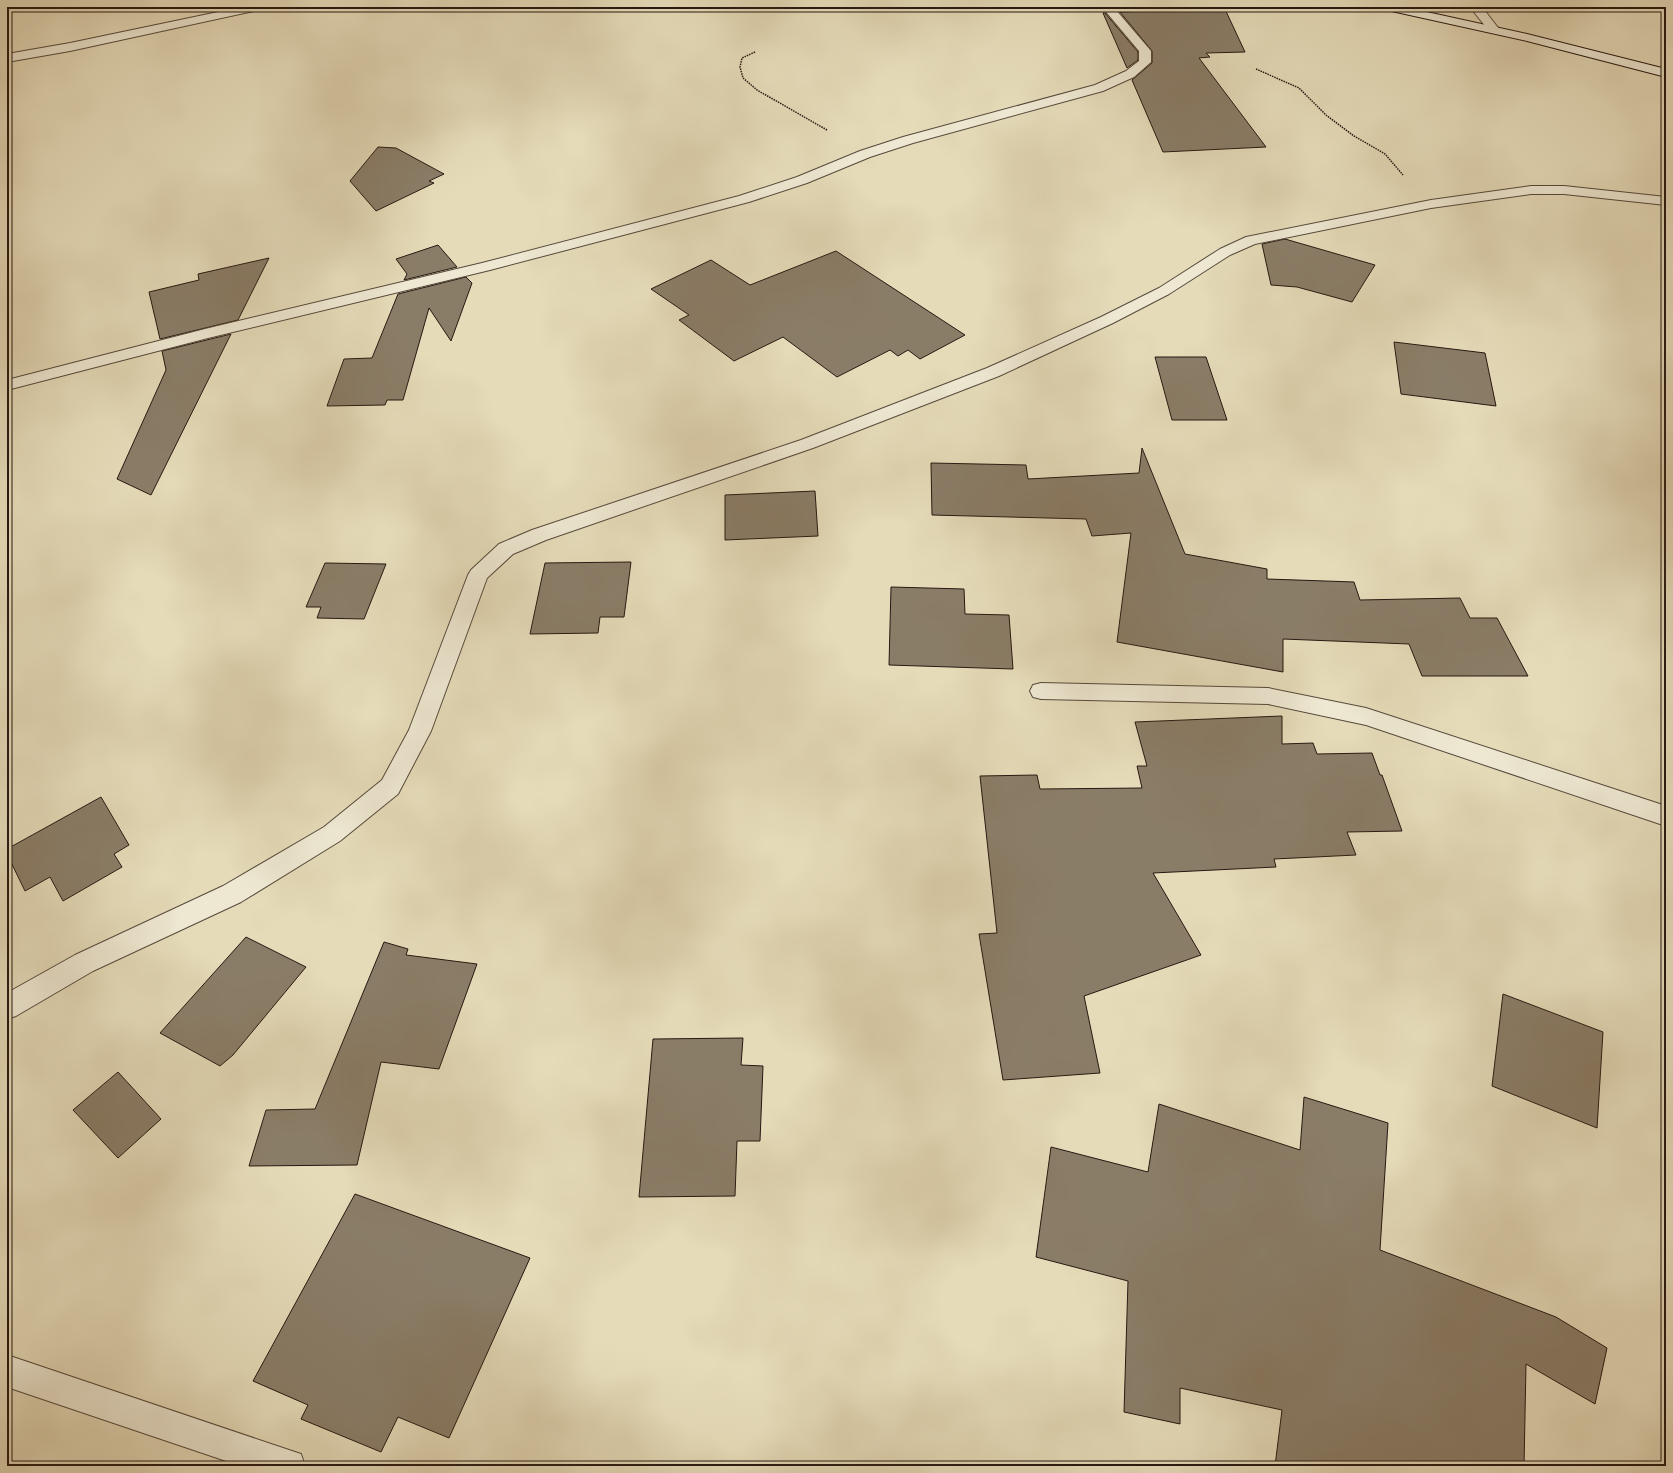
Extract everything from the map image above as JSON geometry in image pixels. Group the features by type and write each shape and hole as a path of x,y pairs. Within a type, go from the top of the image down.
{"street":[{"path":"7,58 70,47 258,7"},
{"path":"7,386 205,334 485,267 744,199 802,180 865,154 908,140 1099,88 1130,74 1145,62 1145,50 1111,11 1110,7"},
{"path":"1387,7 1585,50 1666,73"},
{"path":"1476,7 1493,29"},
{"path":"7,1007 84,963 232,894 332,834 390,787 420,731 478,574 506,549 539,535 807,444 993,372 1107,320 1164,291 1225,252 1251,240 1304,231 1431,204 1531,190 1564,190 1666,201"},
{"path":"1041,690 1268,696 1366,717 1666,816"},
{"path":"7,1371 289,1466"}],"path":[{"path":"754,52 742,58 740,67 743,78 757,90 865,154"},
{"path":"1256,69 1299,88 1326,115 1354,136 1385,154 1414,188 1431,204"}],"building":[{"path":"1177,7 1224,7 1245,52 1206,53 1210,57 1199,58 1266,147 1163,152 1132,80 1152,63 1152,51 1120,12 1178,10"},
{"path":"1103,13 1105,13 1138,52 1138,60 1127,68"},
{"path":"378,147 396,148 444,174 429,181 434,183 376,211 350,181"},
{"path":"1285,239 1375,265 1352,302 1297,287 1271,285 1262,244"},
{"path":"438,245 457,267 404,280 407,274 396,259"},
{"path":"836,251 965,335 920,359 908,350 898,356 890,350 837,377 783,337 734,361 679,320 689,315 651,289 711,260 750,285"},
{"path":"269,258 238,320 160,339 149,292 199,280 198,274"},
{"path":"466,277 472,283 451,341 429,308 403,400 387,400 385,405 327,406 344,359 372,358 398,294"},
{"path":"231,334 151,495 117,479 166,370 162,351"},
{"path":"1394,342 1485,353 1496,406 1401,394"},
{"path":"1155,357 1206,357 1227,420 1172,420"},
{"path":"1142,448 1185,554 1267,569 1267,579 1354,582 1360,600 1460,598 1470,618 1497,618 1528,676 1422,676 1409,644 1283,639 1283,672 1117,642 1131,533 1092,536 1086,519 932,515 931,463 1026,465 1028,479 1139,473"},
{"path":"815,491 818,536 725,540 725,495"},
{"path":"631,562 624,617 600,617 598,633 530,634 545,563"},
{"path":"325,563 386,564 364,619 317,618 321,607 306,607"},
{"path":"891,587 964,589 965,614 1009,615 1013,669 889,665"},
{"path":"1282,716 1282,744 1313,743 1317,754 1372,753 1380,775 1382,775 1402,831 1347,832 1356,855 1274,859 1276,867 1153,873 1201,955 1084,996 1100,1073 1003,1080 979,934 997,933 980,776 1037,775 1040,789 1142,788 1137,766 1147,766 1135,722"},
{"path":"101,797 129,845 114,854 122,867 63,901 50,877 25,891 7,854 7,849"},
{"path":"246,937 306,967 233,1055 220,1066 160,1033"},
{"path":"384,942 408,949 406,955 477,964 439,1069 381,1062 357,1165 249,1166 266,1110 315,1109"},
{"path":"1503,994 1603,1032 1597,1128 1492,1086"},
{"path":"743,1038 741,1065 763,1066 760,1141 737,1141 735,1196 639,1197 653,1039"},
{"path":"118,1072 161,1119 118,1158 73,1110"},
{"path":"1304,1097 1388,1123 1380,1250 1556,1317 1607,1348 1595,1404 1526,1364 1524,1466 1275,1466 1282,1410 1180,1388 1180,1424 1124,1412 1128,1281 1036,1257 1051,1147 1148,1172 1159,1104 1300,1150"},
{"path":"355,1194 530,1258 449,1438 398,1417 381,1452 301,1419 308,1405 253,1381"}]}
